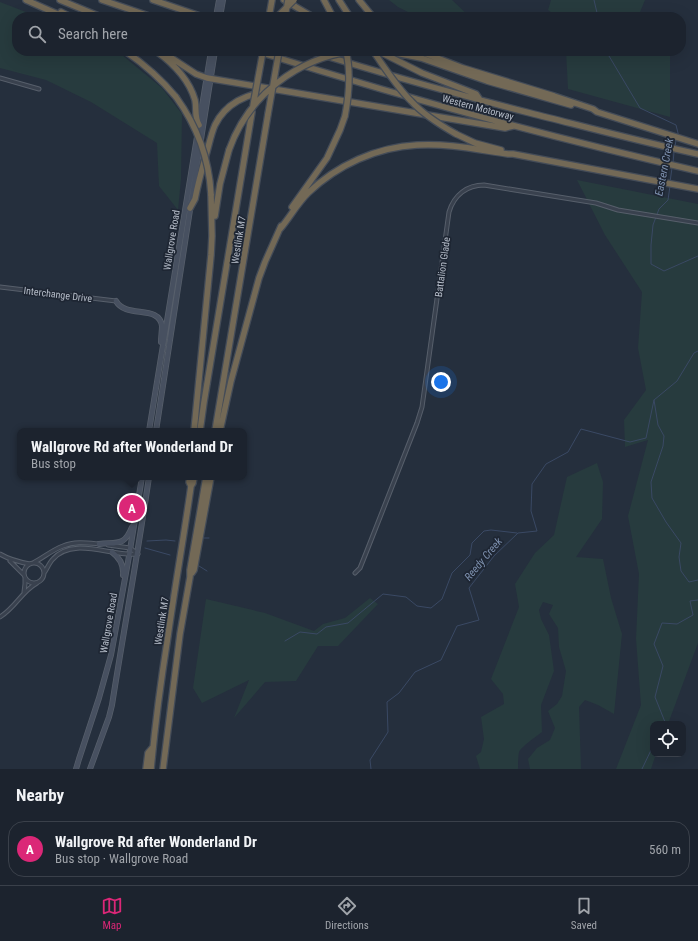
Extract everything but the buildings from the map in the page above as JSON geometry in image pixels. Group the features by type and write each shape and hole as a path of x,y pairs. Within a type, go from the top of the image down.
{"highway":[{"path":"26,0 53,12"},
{"path":"34,0 60,12"},
{"path":"60,0 89,12"},
{"path":"102,0 137,12"},
{"path":"153,0 188,12"},
{"path":"270,12 272,0"},
{"path":"284,0 304,12"},
{"path":"286,12 288,0"},
{"path":"282,12 294,0"},
{"path":"338,0 346,12"},
{"path":"359,0 368,12"},
{"path":"325,2 330,12"},
{"path":"132,56 156,76 176,97 198,135 210,178 212,236"},
{"path":"162,56 175,66 187,82 195,101 196,120 199,125"},
{"path":"169,56 196,74 209,78 505,128 515,126"},
{"name":"Westlink M7","path":"200,428 262,56"},
{"name":"Western Motorway","path":"272,56 355,82 515,126 698,171"},
{"name":"Westlink M7","path":"215,428 278,56"},
{"name":"Western Motorway","path":"326,56 480,100 698,154"},
{"path":"194,428 212,236 220,184 229,150 236,133 248,112 262,96 294,71 315,60 329,56"},
{"path":"221,428 247,319 264,262 282,222 327,158 338,136 345,116 349,83 347,56"},
{"path":"376,56 410,100 434,120 456,134 475,143 513,154"},
{"path":"388,56 422,73 476,94 480,100"},
{"path":"412,56 499,85 593,112 598,112"},
{"path":"432,56 698,144"},
{"path":"190,208 195,199 212,132 219,117 229,107 241,99 254,94 277,90"},
{"path":"280,229 303,199 323,180 352,162 378,152 409,145 428,144 513,154 698,189"},
{"path":"189,480 191,486"},
{"name":"Westlink M7","path":"151,769 168,636 191,486 193,480"},
{"path":"163,769 180,634 205,480"},
{"path":"190,577 194,570 210,480"},
{"path":"146,769 148,753 153,747"},
{"path":"164,760 168,769"}],"main road":[{"path":"218,12 221,2"},
{"path":"220,12 221,2"},
{"name":"Wallgrove Road","path":"156,428 212,56"},
{"name":"Wallgrove Road","path":"149,428 199,125 209,78"},
{"path":"116,301 123,309 151,313 159,320 162,325 159,370"},
{"path":"156,386 163,387"},
{"name":"Wallgrove Road","path":"76,769 112,655 142,480"},
{"name":"Wallgrove Road","path":"90,769 112,705 150,480"},
{"path":"99,544 115,544 123,541 129,535 135,520"},
{"path":"112,552 118,558 124,571 120,605"}],"street":[{"path":"0,78 39,89"},
{"name":"Battalion Glade","path":"355,573 360,568 420,412 450,212 456,197 469,187 484,185 596,203 618,210 698,223"},
{"name":"Interchange Drive","path":"0,286 116,301"},
{"path":"24,592 26,584 26,568 64,545 74,543 99,544 130,548 138,554"},
{"path":"0,617 12,608 24,592 42,579 52,560 59,554 68,550 84,548 129,555 138,554"},
{"path":"0,554 19,569 28,581 31,583 37,583 40,581"},
{"path":"8,559 16,562 40,565 44,570 44,573"}],"green space":[{"path":"389,0 452,0 465,12 408,12"},
{"path":"551,0 645,0 640,12 551,12 548,10"},
{"path":"0,2 26,12 12,12 12,56 123,56 162,88 182,114 181,179 178,210 159,186 157,143 91,102 46,80 0,68"},
{"path":"566,56 670,56 670,117 568,89"},
{"path":"577,180 698,204 698,643 669,721 650,721 650,757 655,757 651,769 616,769 641,705 636,639 639,574 628,516 648,440 625,447 624,420 646,390 638,348 642,292 605,235"},
{"path":"597,463 603,482 602,519 576,557 603,559 611,598 622,634 614,714 585,700 579,707 581,769 530,769 528,759 537,748 550,740 555,728 548,711 557,704 562,696 566,671 559,647 558,628 549,614 553,605 543,602 539,610 541,619 549,635 554,671 541,705 542,732 526,744 519,752 518,769 480,769 476,756 481,752 484,739 481,717 504,704 503,694 491,679 519,607 515,584 535,553 554,535 567,477"},
{"path":"370,598 378,604 338,646 318,646 296,681 265,682 234,718 249,680 202,703 193,688 206,599 265,613 314,631 323,624 345,618"}],"waterway":[{"name":"Eastern Creek","path":"594,0 597,12"},
{"name":"Eastern Creek","path":"609,56 640,108 676,125 678,135"},
{"name":"Eastern Creek","path":"675,147 676,140"},
{"name":"Eastern Creek","path":"673,163 674,152"},
{"name":"Eastern Creek","path":"670,182 672,168"},
{"name":"Eastern Creek","path":"670,186 668,200 659,209 653,225 651,264 664,271 698,256"},
{"name":"Eastern Creek","path":"698,351 694,353 677,381 654,400 658,425 664,436 663,446 651,482 652,498 666,522 681,543 679,557 681,571 689,582 698,580"},
{"name":"Reedy Creek","path":"371,769 370,760 388,732 387,702 399,693 415,672 441,660 457,626 479,620 469,588 494,556 518,533 537,531 531,511 532,484 546,464 568,452 581,429 630,442 646,438 654,400"},
{"path":"285,641 300,632 317,634 326,627 348,623 383,594 406,597 417,606 431,608 442,599 452,573 470,555 472,543 484,531 491,530 517,533"},
{"path":"204,538 209,538"},
{"path":"147,541 175,541"},
{"path":"145,548 170,555"},
{"path":"199,566 207,571"},
{"name":"Eastern Creek","path":"665,721 655,697 663,666 654,644 662,623 677,624 693,615 690,601 698,600"},
{"name":"Eastern Creek","path":"642,769 650,752"}],"place":[{"name":"Wallgrove Rd after Wonderland Dr","path":"132,508"}]}
